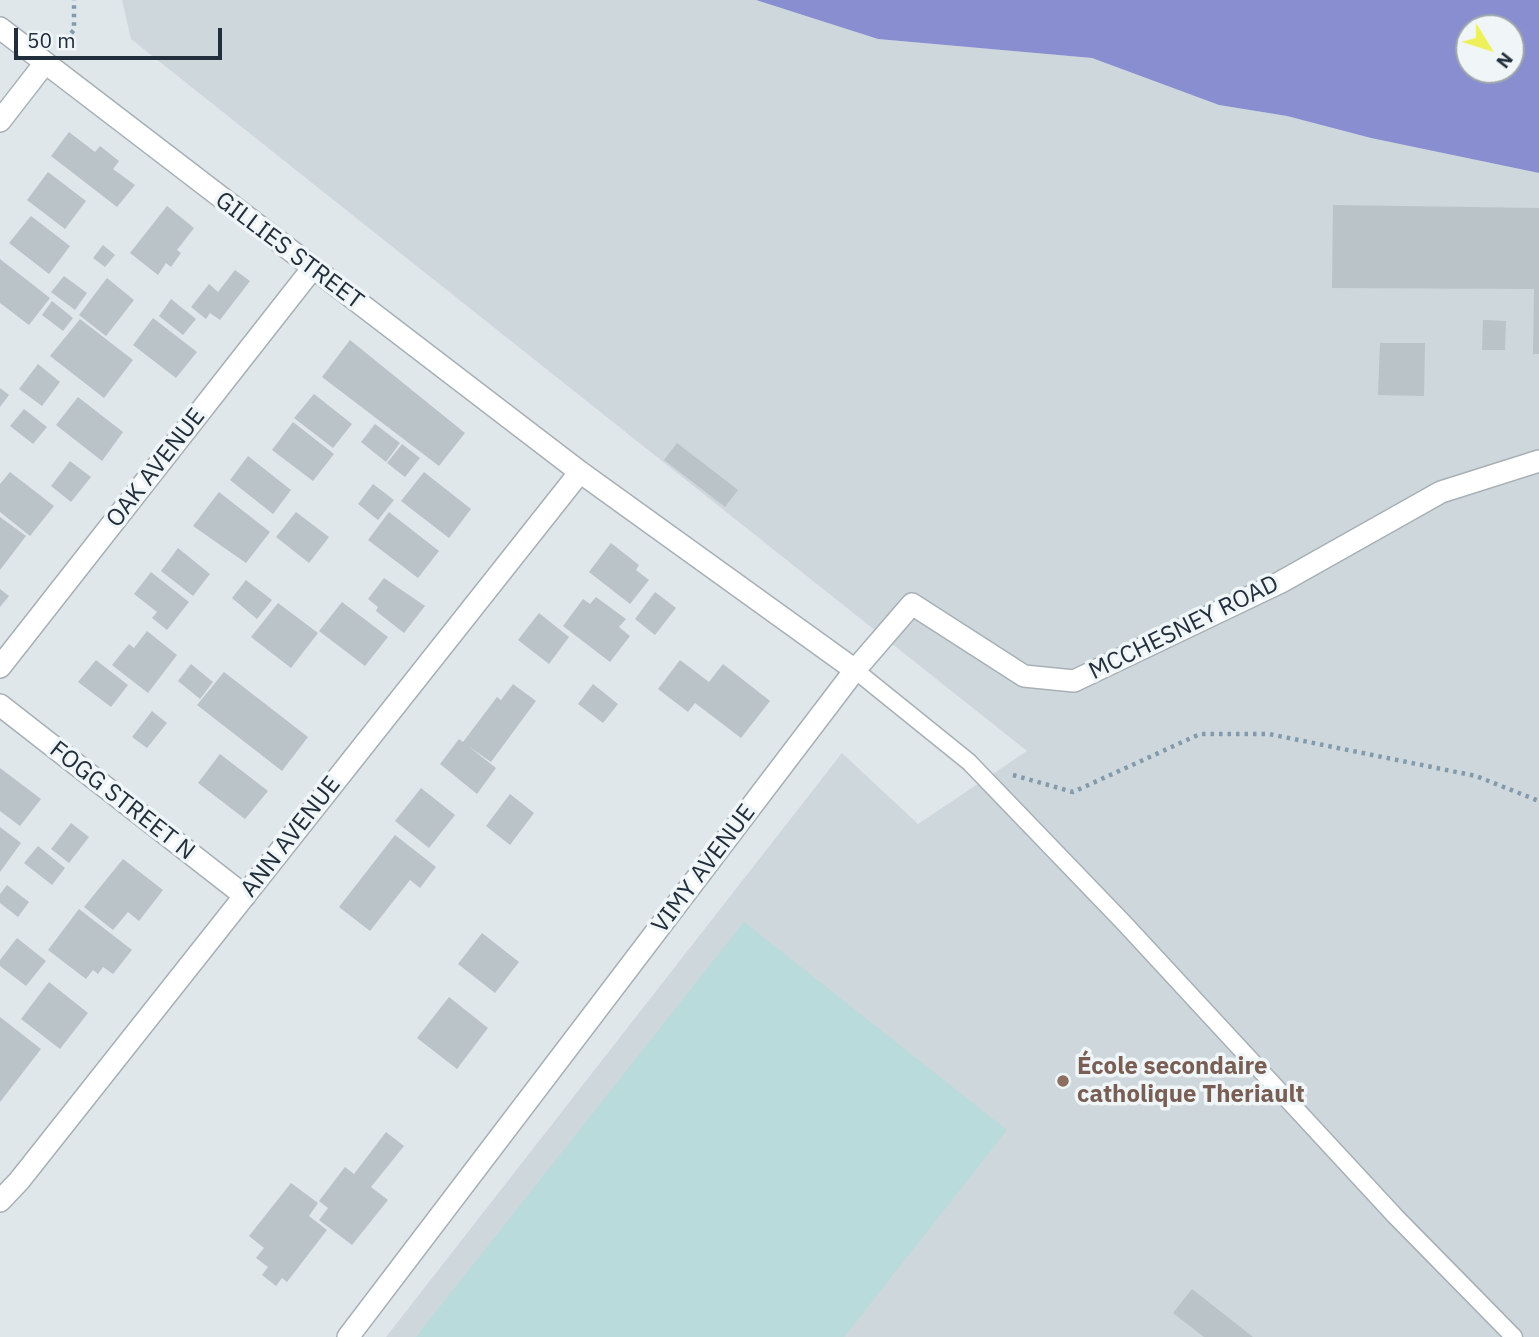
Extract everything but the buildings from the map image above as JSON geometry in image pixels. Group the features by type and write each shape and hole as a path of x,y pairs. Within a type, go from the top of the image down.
{"street":[{"name":"GILLIES STREET","path":"0,28 580,472"},
{"path":"0,121 45,63"},
{"name":"OAK AVENUE","path":"0,667 312,269"},
{"name":"MCCHESNEY ROAD","path":"855,670 912,604 1024,676 1074,681 1281,582 1441,492 1539,461"},
{"path":"580,472 855,670"},
{"name":"ANN AVENUE","path":"0,1200 28,1170 580,472"},
{"name":"VIMY AVENUE","path":"348,1337 855,670"},
{"name":"FOGG STREET N","path":"0,705 245,897"}],"lane":[{"path":"855,670 969,762 1124,923 1396,1217 1514,1337"}],"path":[{"path":"45,63 74,30 74,0"},
{"path":"1008,773 1073,792 1200,734 1269,734 1476,776 1539,801"}],"shaded area":[{"path":"122,0 756,0 878,39 1092,58 1219,105 1287,116 1371,138 1539,173 1539,1337 386,1337 842,753 918,824 1027,751 131,39"},
{"path":"744,922 1007,1130 844,1337 416,1337"}],"water":[{"path":"756,0 1539,0 1539,173 1371,138 1287,116 1219,105 1092,58 878,39"}],"place":[{"name":"École secondaire catholique Theriault","path":"1063,1081"}]}
